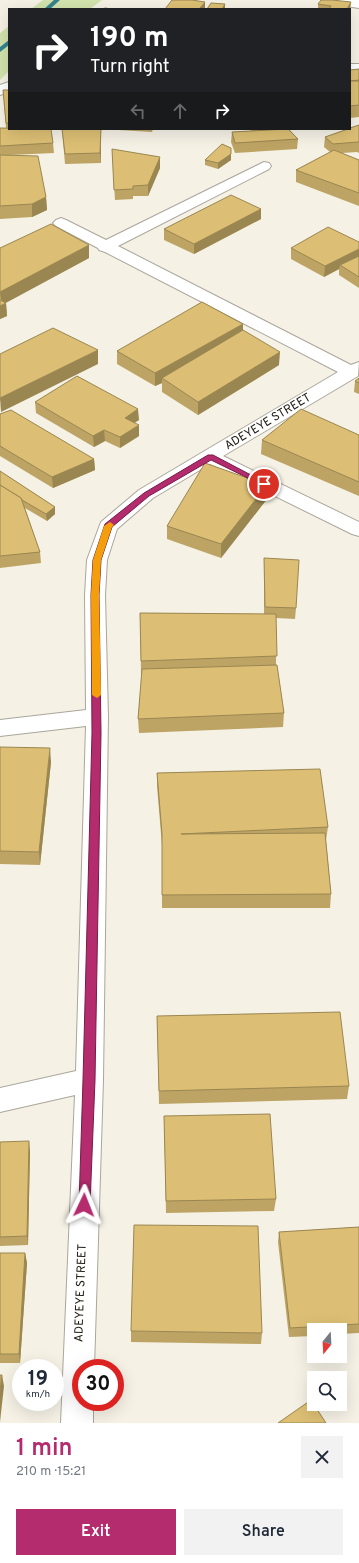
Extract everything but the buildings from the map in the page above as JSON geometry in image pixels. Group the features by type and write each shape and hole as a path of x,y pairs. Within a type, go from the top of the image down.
{"street":[{"path":"331,0 359,4"},
{"path":"105,247 264,166"},
{"path":"61,223 105,247 356,370"},
{"name":"ADEYEYE STREET","path":"76,1423 89,1080 97,717 95,588 97,560 108,526 146,494 356,370"},
{"path":"210,457 359,530"},
{"path":"0,728 97,717"},
{"path":"0,1100 89,1080"}],"green space":[{"path":"43,0 102,0 91,8 32,8"},
{"path":"8,27 8,72 0,80 0,33"}],"waterway":[{"path":"48,8 57,0"},
{"path":"0,50 8,43"}],"slow traffic":[{"path":"97,695 95,595 97,560 108,526 110,525"}],"route":[{"path":"84,1205 89,1080 97,733 95,595 97,560 108,526 146,494 210,457 264,484"}]}
